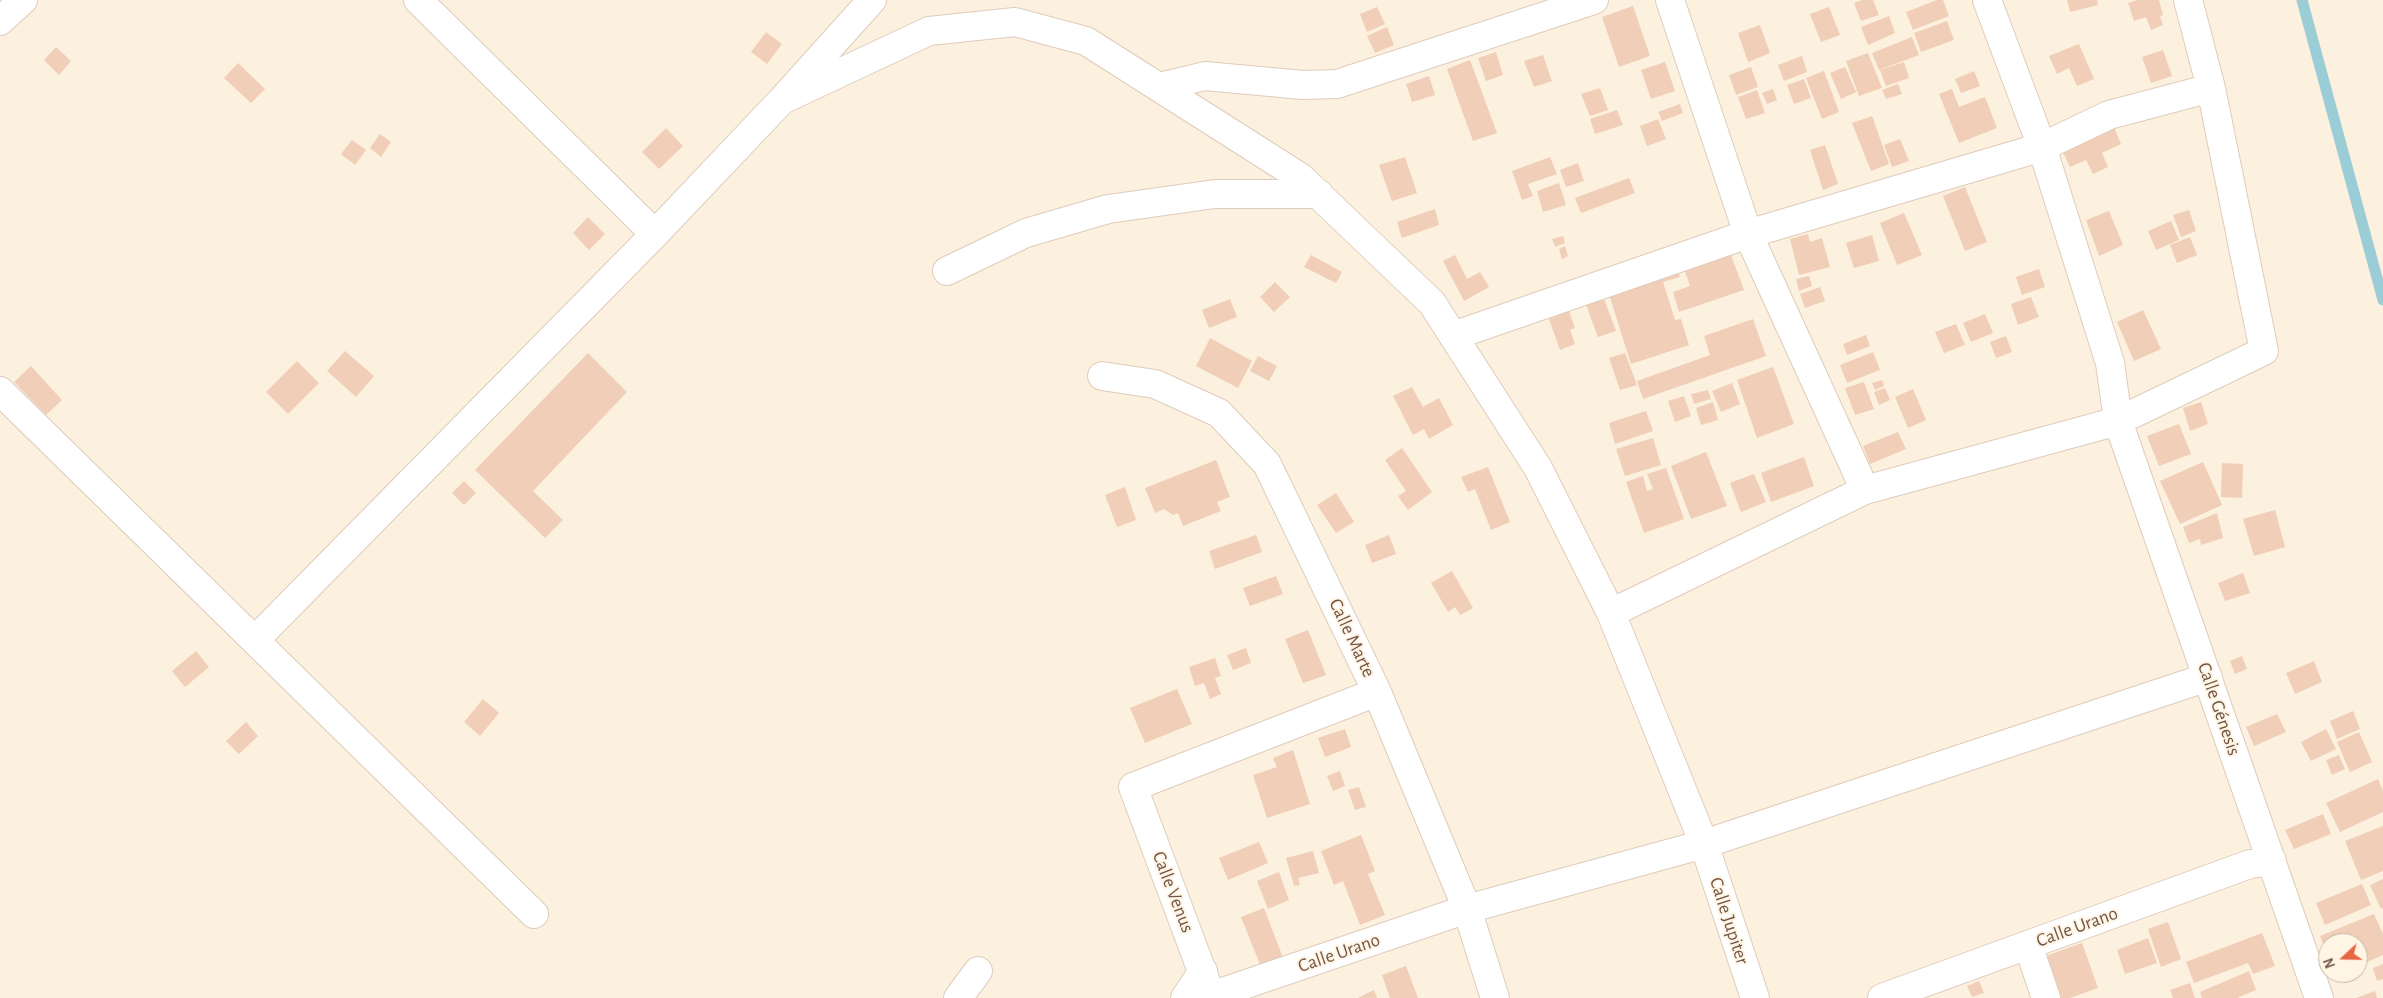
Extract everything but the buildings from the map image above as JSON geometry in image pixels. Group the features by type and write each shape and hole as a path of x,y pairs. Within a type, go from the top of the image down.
{"street":[{"path":"0,21 23,0"},
{"path":"418,0 655,234"},
{"path":"255,640 655,234 782,100 872,0"},
{"path":"1159,87 1205,76 1303,85 1337,84 1594,0"},
{"path":"1670,0 1748,234 1865,490"},
{"name":"Calle Génesis","path":"1987,0 2042,147 2110,363 2118,421 2319,998"},
{"path":"1611,613 1865,490 2118,421 2264,351 2211,88 2188,0"},
{"name":"Calle Jupiter","path":"782,100 929,30 1015,22 1086,40 1300,176 1432,303 1538,468 1611,613 1704,844 1755,998"},
{"path":"1453,336 1748,234 2042,147 2109,115 2211,88"},
{"path":"947,272 1026,233 1108,209 1215,194 1319,194"},
{"name":"Calle Marte","path":"1102,376 1155,384 1219,413 1267,464 1377,692 1467,909 1495,998"},
{"path":"0,391 534,914"},
{"name":"Calle Urano","path":"1203,991 1467,909 1704,844 2208,677"},
{"name":"Calle Venus","path":"1203,991 1133,787 1377,692"},
{"name":"Calle Urano","path":"1882,998 2250,864 2272,861"},
{"path":"2028,945 2046,998"},
{"path":"958,998 978,971"}],"waterway":[{"path":"2302,0 2383,300"}]}
